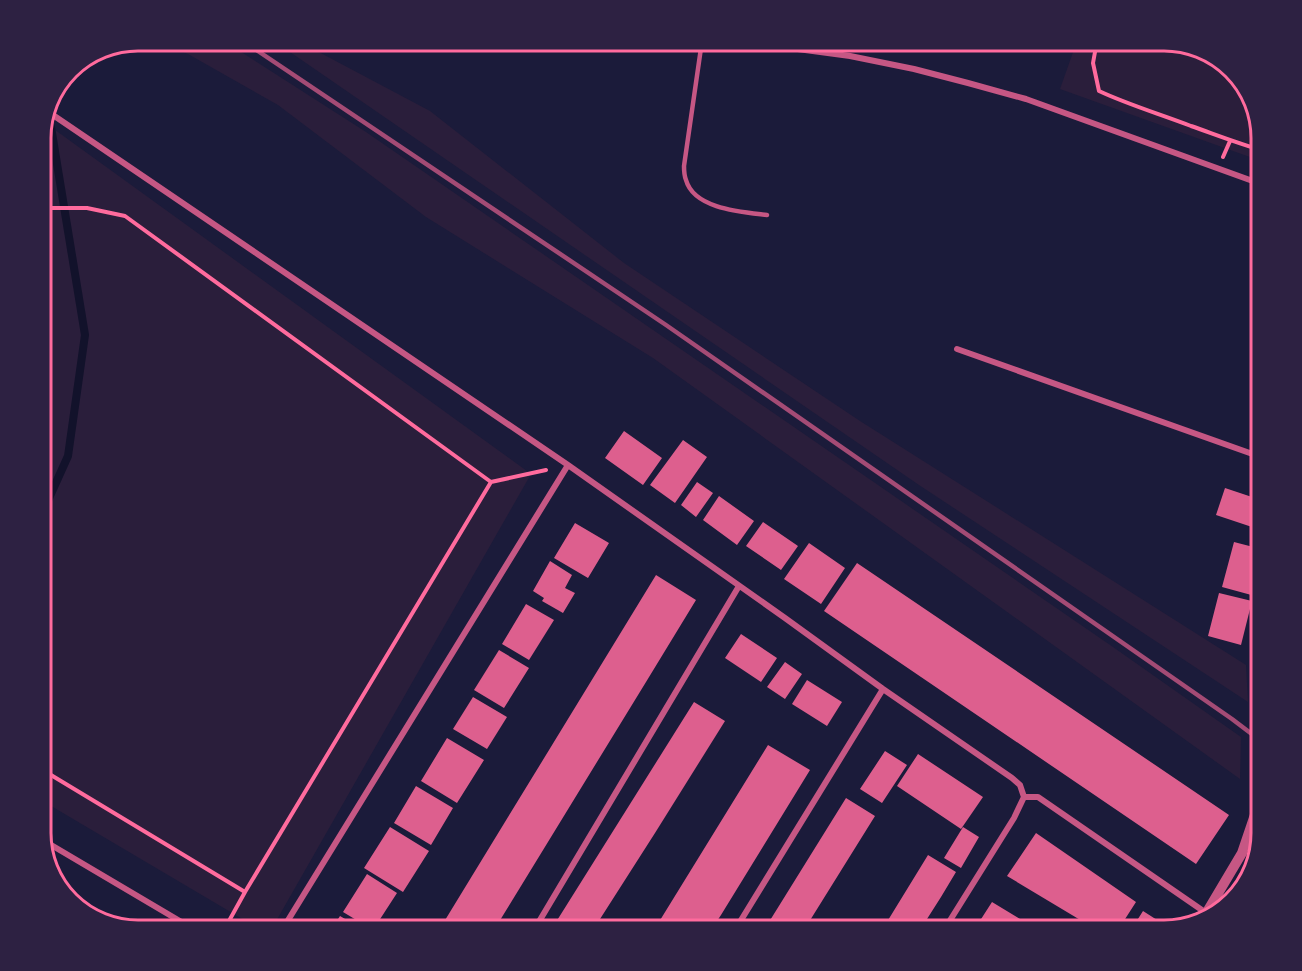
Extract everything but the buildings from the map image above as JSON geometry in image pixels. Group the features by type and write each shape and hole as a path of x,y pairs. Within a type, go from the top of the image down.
{"street":[{"path":"815,51 914,69 1026,99 1251,180"},
{"path":"54,116 568,465 1020,785 1024,797 1014,818 950,920"},
{"path":"957,349 1251,453"},
{"path":"288,920 568,465"},
{"path":"540,920 739,586"},
{"path":"741,920 882,689"},
{"path":"1024,797 1038,797 1199,912"},
{"path":"1213,904 1242,853 1251,828"},
{"path":"52,846 170,920"}],"lane":[{"path":"700,51 684,166 686,182 708,203 729,211 767,215"}],"path":[{"path":"1095,51 1093,63 1099,91 1125,103 1251,147"},
{"path":"51,209 87,208 125,216 491,482"},
{"path":"230,920 491,482 568,465"},
{"path":"51,775 245,892"}],"shaded area":[{"path":"181,51 240,51 366,132 1241,737 1240,779 653,358 426,217 278,105"},
{"path":"289,51 317,51 430,111 624,263 860,421 1246,665 1248,702 919,485"},
{"path":"1073,51 1164,51 1192,56 1217,69 1242,99 1250,127 1251,157 1060,89"},
{"path":"52,128 531,474 277,920 244,920 51,806"}],"waterway":[{"path":"51,130 85,335 68,456 51,494"}],"railway":[{"path":"258,51 666,325 1251,733"}]}
